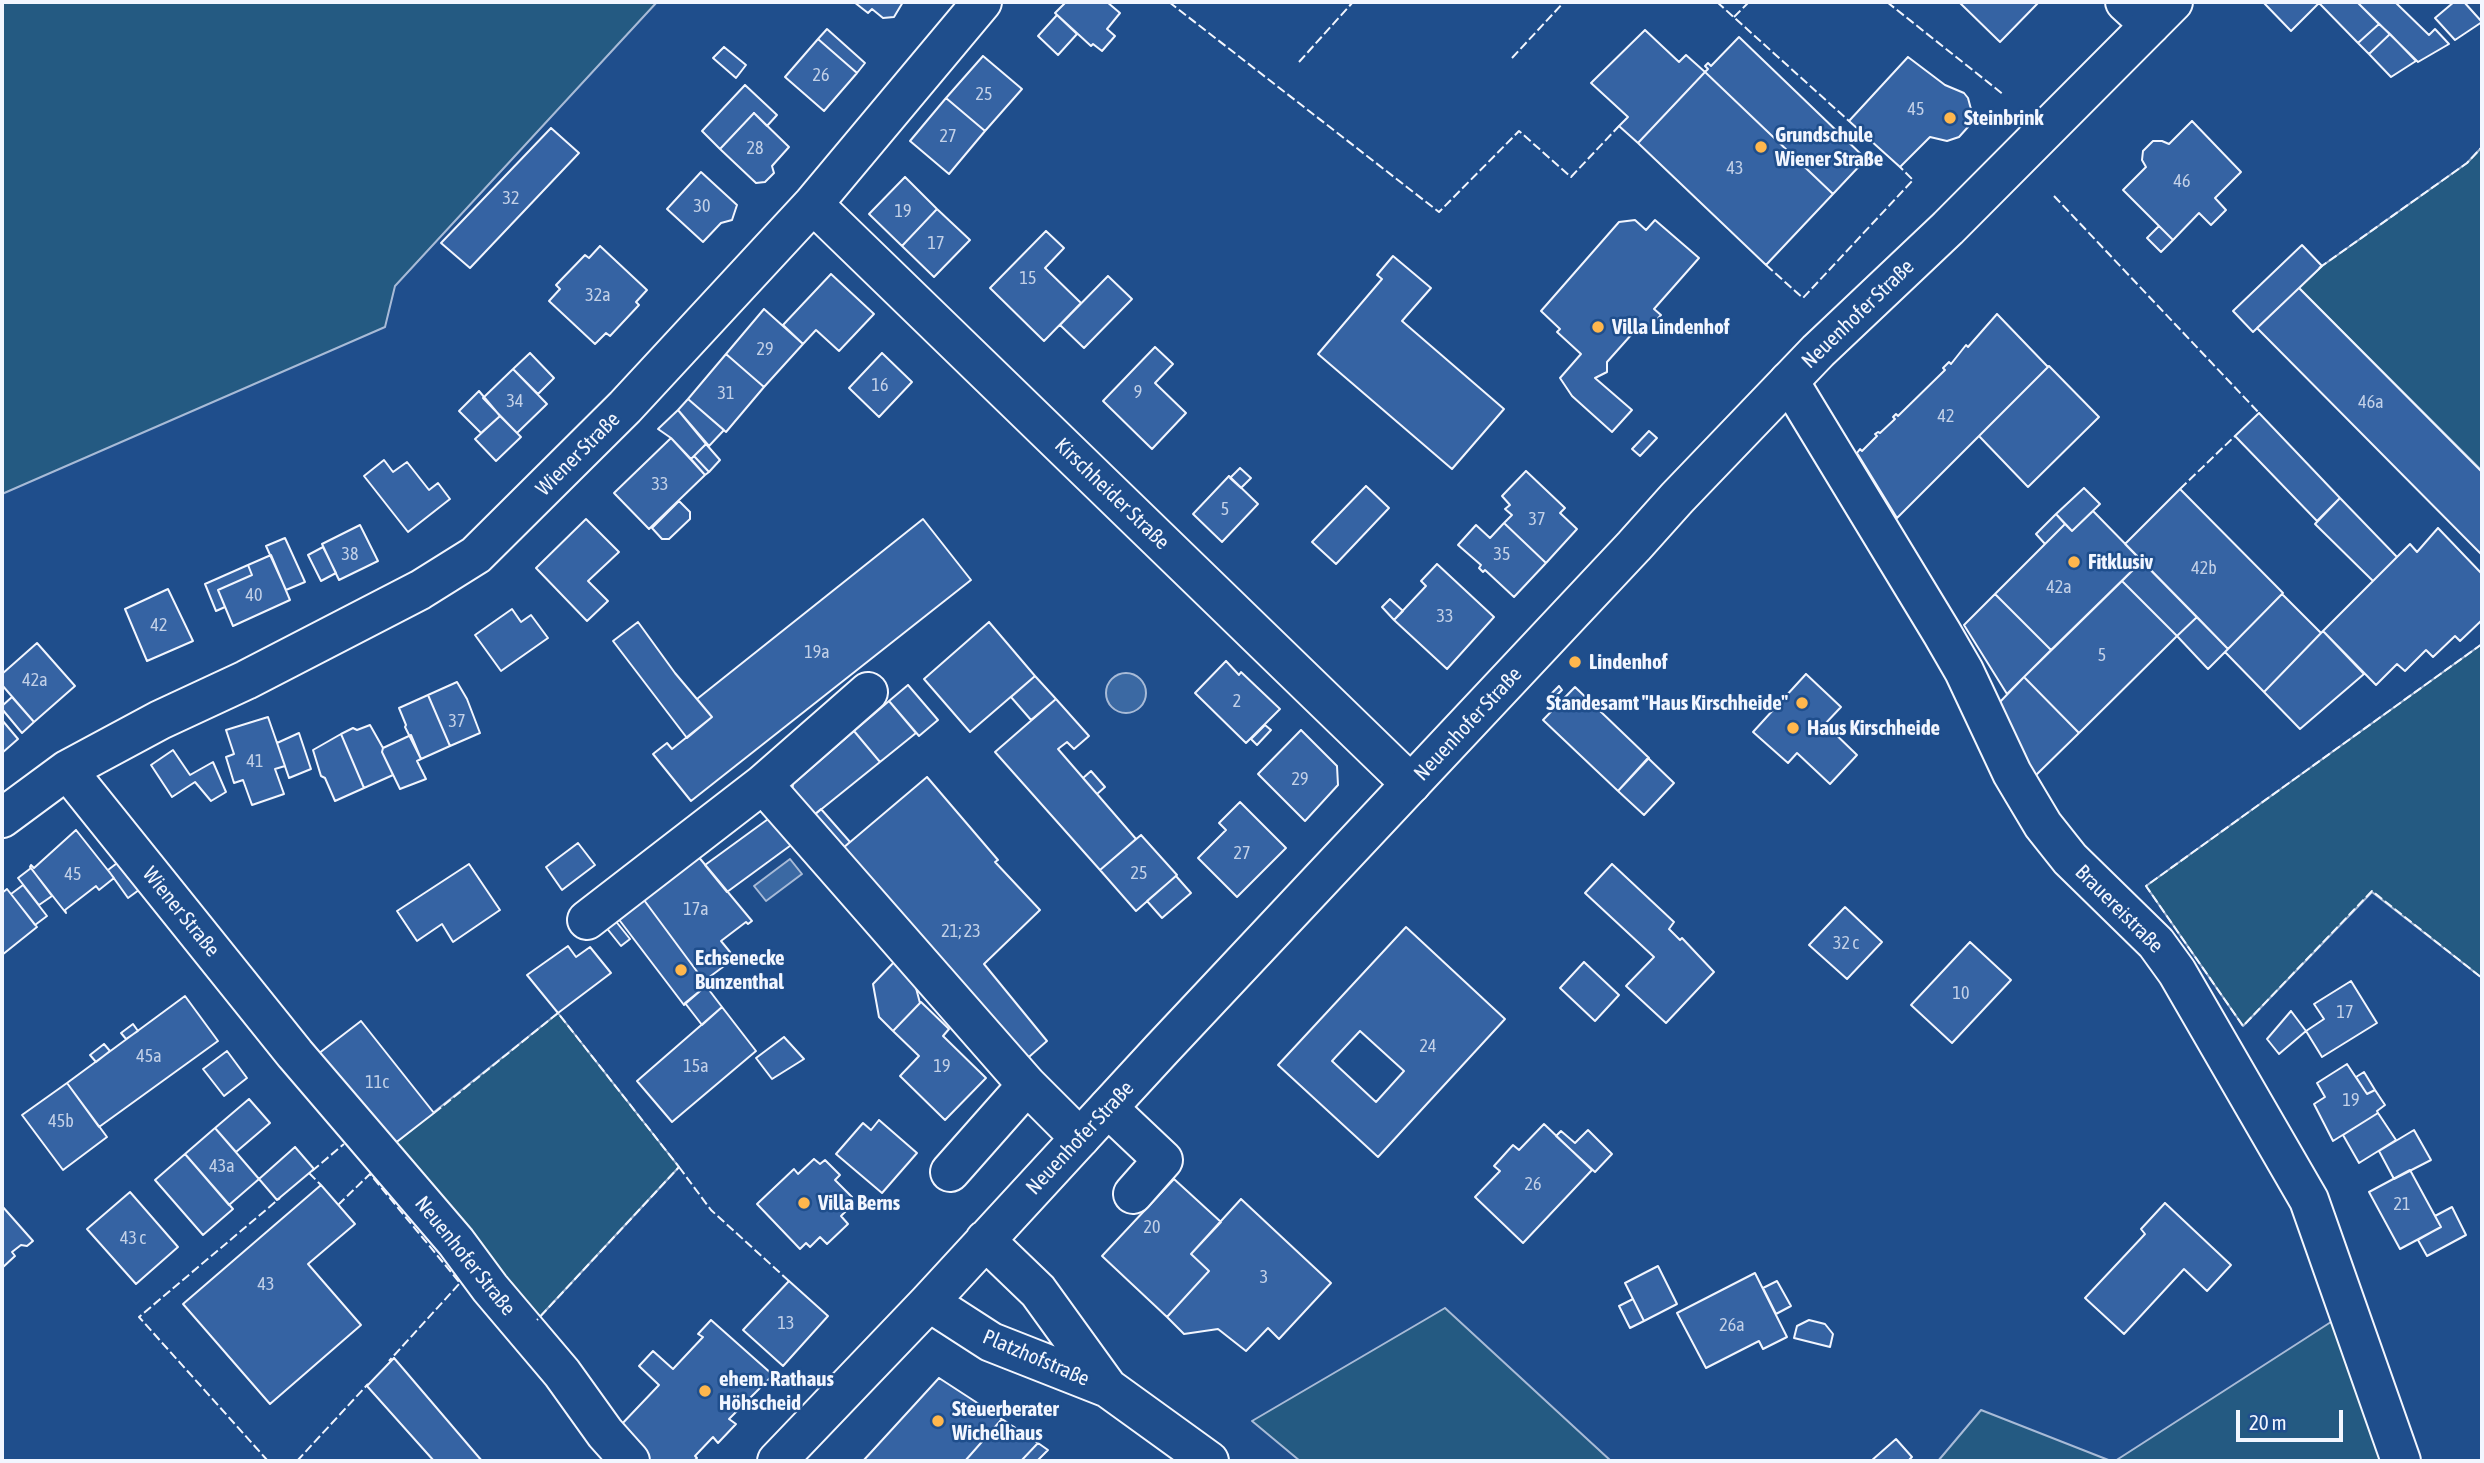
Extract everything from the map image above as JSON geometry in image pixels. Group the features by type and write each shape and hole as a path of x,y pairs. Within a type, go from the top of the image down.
{"street":[{"name":"Wiener Straße","path":"2,818 67,770 160,720 246,680 409,596 476,555 625,407 813,204 982,2"},
{"name":"Neuenhofer Straße","path":"777,1461 929,1302 1634,547 1676,498 1789,381 1948,228 2149,9"},
{"name":"Kirschheider Straße","path":"813,204 1412,784"},
{"name":"Brauereistraße","path":"1789,381 1964,671 2012,774 2043,825 2070,859 2156,943 2177,972 2309,1200 2401,1461"},
{"path":"587,920 763,784 868,692"},
{"name":"Wiener Straße","path":"67,770 295,1054"},
{"path":"763,784 1027,1085 1080,1138"},
{"name":"Neuenhofer Straße","path":"295,1054 456,1242 490,1288 562,1373 605,1433 630,1461"},
{"path":"950,1172 1027,1085"},
{"path":"1108,1108 1163,1160 1133,1194"},
{"name":"Platzhofstraße","path":"985,1240 1038,1291 1108,1388"},
{"name":"Platzhofstraße","path":"929,1302 991,1342 1108,1388 1209,1461"}],"shaded area":[{"path":"2,2 657,2 395,286 385,327 2,494"},
{"path":"2482,147 2482,471 2299,288 2322,266 2467,163"},
{"path":"2482,644 2482,978 2372,892 2243,1026 2146,886"},
{"path":"1126,673 1140,679 1146,693 1140,707 1126,713 1112,707 1106,693 1112,679"},
{"path":"790,859 802,874 766,901 754,886"},
{"path":"558,1013 679,1167 535,1322 394,1144"},
{"path":"1445,1308 1611,1461 1300,1461 1252,1421"},
{"path":"2334,1320 2383,1461 2115,1461"},
{"path":"1981,1410 2111,1461 1938,1461"}],"building":[{"path":"854,2 903,2 894,17 883,18 872,9 868,13"},
{"path":"1066,2 1107,2 1120,13 1107,29 1115,36 1102,51 1093,44 1091,46 1055,13"},
{"path":"2039,2 2000,42 1960,3"},
{"path":"2263,2 2357,2 2379,24 2358,43 2319,3 2291,31"},
{"path":"2357,2 2395,2 2429,35 2435,29 2449,44 2418,62"},
{"path":"2454,2 2464,2 2482,22 2455,40 2435,18"},
{"path":"1057,15 1077,34 1058,55 1038,36"},
{"path":"2379,24 2390,34 2369,54 2358,43"},
{"path":"827,29 865,63 857,73 818,39"},
{"path":"1645,30 1679,62 1686,55 1705,72 1638,143 1619,126 1628,117 1591,83"},
{"path":"2390,34 2416,61 2391,77 2369,54"},
{"path":"1739,37 1866,159 1833,194 1705,72 1708,69 1705,66 1708,63 1711,66"},
{"path":"818,39 857,73 824,111 785,77"},
{"path":"724,47 746,65 736,78 713,58"},
{"path":"983,56 1022,89 985,131 946,98"},
{"path":"1908,57 1945,85 1964,93 1972,113 1968,127 1959,137 1947,141 1930,137 1900,167 1849,121"},
{"path":"1705,72 1833,194 1766,265 1638,143"},
{"path":"745,85 777,115 767,126 754,113 720,149 702,131"},
{"path":"946,98 985,131 949,174 910,141"},
{"path":"754,113 789,147 772,166 774,173 765,182 756,183 720,149"},
{"path":"2192,121 2241,172 2215,198 2226,210 2211,225 2199,213 2173,240 2123,190 2146,167 2142,160 2143,151 2153,141 2169,144"},
{"path":"551,128 579,153 470,268 441,243"},
{"path":"701,172 737,205 732,220 721,223 703,242 667,209"},
{"path":"905,177 937,209 902,246 869,214"},
{"path":"937,209 970,240 934,277 902,246"},
{"name":"Villa Lindenhof","path":"1635,220 1646,230 1655,220 1699,258 1654,309 1661,315 1647,331 1640,325 1607,362 1607,372 1595,378 1632,410 1612,432 1572,396 1560,378 1581,354 1557,332 1560,329 1541,311 1619,222"},
{"path":"2159,226 2173,240 2161,252 2147,238"},
{"path":"1046,231 1064,248 1045,268 1081,303 1044,341 990,288"},
{"path":"2302,245 2322,266 2253,332 2233,311"},
{"path":"600,246 647,290 636,302 639,305 610,336 606,333 595,344 549,301 560,289 556,285 585,255 589,258"},
{"path":"1393,256 1431,288 1402,321 1504,409 1452,469 1318,354 1382,279 1377,275"},
{"path":"831,274 874,314 839,351 816,330 803,344 783,325"},
{"path":"1108,276 1132,299 1084,348 1060,325"},
{"path":"2299,288 2482,472 2482,555 2257,328"},
{"path":"764,309 803,344 764,387 726,354"},
{"path":"1997,314 2048,367 1897,518 1857,453 1945,370 1943,368 1949,362 1951,364 1966,345 1968,347"},
{"path":"1155,347 1173,364 1155,383 1186,413 1152,449 1103,401"},
{"path":"530,353 554,378 538,394 513,369"},
{"path":"882,353 912,382 879,417 849,388"},
{"path":"726,354 764,387 726,432 688,399"},
{"path":"2049,366 2099,417 2028,487 1979,436"},
{"path":"513,369 547,404 517,433 483,398"},
{"path":"479,391 500,416 481,433 459,411"},
{"path":"688,399 724,430 709,446 678,410"},
{"path":"678,410 706,444 691,459 658,429"},
{"path":"2259,413 2340,498 2317,521 2235,436"},
{"path":"500,416 521,437 496,461 475,439"},
{"path":"1649,431 1657,438 1640,456 1632,449"},
{"path":"671,438 705,475 649,529 614,493"},
{"path":"706,444 720,460 709,472 694,456"},
{"path":"694,456 709,472 705,475 691,459"},
{"path":"384,460 393,472 407,462 429,490 438,483 450,499 408,532 364,476"},
{"path":"1240,468 1251,478 1241,488 1230,478"},
{"path":"1526,471 1565,508 1560,513 1577,529 1546,563 1504,523 1512,515 1505,509 1510,505 1502,496"},
{"path":"1229,476 1258,504 1222,542 1193,514"},
{"path":"1366,486 1389,508 1336,564 1312,542"},
{"path":"2084,488 2100,504 2072,531 2056,514"},
{"path":"2180,489 2283,593 2228,649 2125,544"},
{"path":"2340,498 2397,557 2373,581 2315,524"},
{"path":"679,501 690,512 690,519 669,539 662,539 652,528"},
{"path":"2093,511 2142,561 2051,650 1995,594 2065,524 2072,531"},
{"path":"2056,514 2065,524 2045,544 2036,534"},
{"path":"586,519 619,552 588,581 608,601 587,621 536,568"},
{"path":"923,519 971,580 691,801 653,754 667,743 672,749 712,717 697,699"},
{"path":"1504,523 1546,563 1514,597 1485,570 1483,572 1479,568 1481,565 1458,545 1476,525 1490,538"},
{"path":"360,525 378,561 339,580 322,544"},
{"path":"2438,528 2482,574 2482,620 2460,641 2455,636 2433,657 2426,650 2405,671 2397,664 2376,685 2323,631 2410,544 2417,552"},
{"path":"285,538 305,582 286,590 266,546"},
{"path":"323,547 336,573 321,581 308,555"},
{"path":"271,555 290,600 233,626 218,590 252,575 248,565"},
{"path":"2142,561 2197,617 2177,636 2122,581"},
{"path":"1437,564 1494,617 1447,669 1394,620 1426,586 1421,581"},
{"path":"248,565 252,575 218,590 225,607 216,611 205,584"},
{"path":"2122,581 2177,636 2079,733 2024,677"},
{"path":"168,589 193,641 147,661 125,609"},
{"path":"1995,594 2051,650 2007,694 1964,625"},
{"path":"2282,594 2321,633 2264,692 2225,652"},
{"path":"1390,599 1403,611 1394,620 1382,607"},
{"path":"512,609 521,622 531,615 548,638 501,671 475,635"},
{"path":"2197,617 2228,649 2208,669 2177,636"},
{"path":"638,622 675,673 712,717 687,738 613,641"},
{"path":"989,622 1035,676 970,732 924,679"},
{"path":"2323,631 2364,674 2300,729 2264,692"},
{"path":"37,643 75,686 34,722 2,685 2,674"},
{"path":"1226,661 1280,709 1246,743 1195,693"},
{"name":"Haus Kirschheide","path":"1806,674 1841,707 1825,724 1857,755 1830,784 1797,753 1788,763 1753,732"},
{"path":"1035,676 1056,699 1031,720 1011,697"},
{"path":"2024,677 2079,733 2033,778 1998,704"},
{"path":"457,682 467,699 480,733 450,746 428,695"},
{"path":"908,685 938,720 919,736 889,701"},
{"path":"1559,686 1562,690 1550,702 1546,699"},
{"path":"1575,687 1649,758 1618,791 1543,720"},
{"path":"428,695 450,746 421,759 399,708"},
{"path":"12,697 34,722 22,733 2,709"},
{"path":"1056,699 1089,736 1074,749 1067,742 1058,749 1136,839 1100,870 995,752"},
{"path":"889,701 916,733 880,762 854,731"},
{"path":"268,717 285,766 275,769 284,794 252,805 243,780 234,783 226,757 234,754 226,730"},
{"path":"2,720 18,739 2,753"},
{"path":"370,725 383,748 382,752 393,775 364,788 341,734 353,728 357,730"},
{"path":"1265,725 1271,730 1257,745 1251,739"},
{"path":"1301,730 1337,766 1338,785 1305,821 1258,774"},
{"path":"854,731 880,762 808,820 791,801 793,784"},
{"path":"299,733 311,769 289,778 277,743"},
{"path":"341,734 364,788 335,801 325,778 321,776 313,750"},
{"path":"411,735 421,759 417,761 426,779 400,789 382,752 383,748"},
{"path":"173,750 190,775 213,762 226,792 211,801 195,782 172,797 151,765"},
{"path":"1648,758 1674,783 1644,815 1618,791"},
{"path":"1091,771 1105,787 1097,794 1083,778"},
{"path":"927,777 998,860 995,862 1040,910 984,964 1047,1041 1021,1064 836,854"},
{"path":"1240,802 1286,848 1237,897 1198,858 1226,830 1219,823"},
{"path":"821,809 850,842 836,854 808,820"},
{"path":"775,814 798,840 727,892 705,865"},
{"path":"76,830 114,878 99,890 96,886 65,910 66,913 30,867 31,865 34,868"},
{"path":"1141,835 1177,875 1136,911 1100,870"},
{"path":"578,843 595,865 562,890 546,867"},
{"path":"697,855 752,921 748,924 746,922 721,941 735,958 704,981 641,896"},
{"path":"121,860 143,887 128,898 108,870"},
{"path":"469,864 500,910 453,942 442,924 417,941 397,911"},
{"path":"1612,864 1674,922 1669,929 1680,940 1682,938 1714,972 1666,1023 1626,986 1654,957 1585,893"},
{"path":"31,868 52,896 39,905 18,878"},
{"path":"1176,876 1191,893 1162,918 1147,901"},
{"path":"23,885 47,916 35,925 11,894"},
{"path":"7,889 37,927 2,955 2,893"},
{"path":"641,896 707,985 684,1005 614,913"},
{"path":"1845,907 1882,942 1847,979 1809,945"},
{"path":"614,919 630,939 621,946 605,926"},
{"path":"1406,927 1505,1019 1378,1157 1278,1065","holes":["1360,1031 1404,1071 1376,1102 1332,1061"]},
{"path":"1970,942 2011,980 1952,1043 1911,1005"},
{"path":"568,946 576,957 590,947 611,973 558,1013 527,975"},
{"path":"898,958 912,973 920,1003 893,1031 879,1017 873,984"},
{"path":"1584,962 1619,995 1595,1021 1560,988"},
{"path":"2351,981 2377,1023 2322,1057 2306,1031 2324,1019 2314,1004"},
{"path":"706,986 722,1007 702,1025 685,1003"},
{"path":"185,996 218,1041 99,1127 67,1083"},
{"path":"921,1002 949,1029 943,1036 986,1078 945,1120 900,1076 919,1056 893,1031"},
{"path":"722,1007 756,1051 672,1122 637,1081"},
{"path":"2291,1011 2306,1031 2279,1054 2267,1039"},
{"path":"361,1021 434,1113 394,1144 344,1081 341,1084 318,1054"},
{"path":"133,1024 138,1031 126,1039 121,1033"},
{"path":"784,1037 804,1059 772,1079 756,1058"},
{"path":"104,1044 110,1051 96,1062 90,1055"},
{"path":"227,1051 247,1078 224,1096 203,1069"},
{"path":"2347,1064 2367,1094 2375,1090 2385,1105 2378,1113 2333,1141 2314,1104 2325,1097 2317,1083"},
{"path":"2364,1072 2375,1090 2367,1094 2356,1077"},
{"path":"67,1083 107,1137 63,1170 22,1115"},
{"path":"249,1099 270,1123 236,1152 215,1128"},
{"path":"2378,1113 2396,1140 2359,1163 2343,1135"},
{"path":"879,1120 917,1153 882,1193 836,1154 863,1123 871,1130"},
{"path":"1544,1124 1592,1170 1523,1243 1475,1197 1500,1171 1494,1166 1513,1145 1519,1150"},
{"path":"215,1128 259,1179 229,1205 185,1154"},
{"path":"1588,1130 1612,1154 1595,1172 1556,1136 1561,1131 1575,1143"},
{"path":"2414,1130 2431,1160 2394,1179 2379,1151"},
{"path":"295,1147 314,1169 277,1200 259,1179"},
{"path":"185,1154 233,1209 203,1235 155,1180"},
{"name":"Villa Berns","path":"814,1159 820,1164 825,1160 840,1175 835,1180 852,1197 849,1202 852,1205 841,1216 848,1224 827,1244 820,1237 810,1247 806,1243 800,1249 757,1204 794,1169 798,1174"},
{"path":"2410,1170 2441,1227 2400,1249 2369,1192"},
{"path":"1174,1179 1221,1222 1191,1254 1209,1271 1167,1317 1102,1256"},
{"path":"321,1185 355,1224 308,1264 361,1325 270,1404 183,1304"},
{"path":"130,1192 178,1247 136,1284 87,1229"},
{"path":"1241,1199 1331,1283 1279,1339 1268,1328 1246,1351 1218,1329 1184,1334 1167,1317 1209,1271 1191,1254"},
{"path":"2165,1203 2231,1265 2207,1291 2184,1269 2124,1334 2085,1298 2145,1234 2141,1229"},
{"path":"2,1206 33,1241 12,1252 15,1256 2,1268"},
{"path":"2452,1207 2466,1235 2427,1256 2418,1240 2441,1227 2435,1216"},
{"path":"1658,1266 1677,1304 1644,1321 1625,1283"},
{"path":"1755,1273 1787,1337 1763,1349 1759,1341 1706,1368 1677,1313"},
{"path":"789,1281 828,1316 783,1366 743,1330"},
{"path":"1777,1281 1791,1306 1776,1314 1763,1288"},
{"path":"1633,1299 1644,1321 1630,1328 1619,1306"},
{"name":"ehem. Rathaus Höhscheid","path":"711,1320 773,1375 729,1419 736,1424 718,1443 713,1437 695,1456 697,1458 694,1461 649,1461 619,1427 659,1385 639,1366 653,1351 673,1369 703,1337 698,1334"},
{"path":"1809,1320 1825,1324 1833,1334 1830,1347 1794,1338 1797,1326"},
{"path":"394,1358 482,1461 434,1461 367,1386"},
{"path":"939,1378 1002,1419 965,1461 863,1461"},
{"path":"1002,1419 1038,1443 1021,1461 965,1461"},
{"path":"1896,1439 1912,1457 1908,1461 1871,1461"},
{"path":"1038,1443 1048,1450 1037,1461 1021,1461"}],"fence":[{"path":"1169,2 1439,212 1519,131 1571,177 1619,126"},
{"path":"1299,62 1353,2"},
{"path":"1512,58 1564,2"},
{"path":"1717,2 1849,121"},
{"path":"1734,17 1749,2"},
{"path":"1887,2 2004,95"},
{"path":"2319,268 2467,163 2482,147"},
{"path":"1766,265 1803,298 1913,180 1900,167"},
{"path":"2054,196 2260,414"},
{"path":"2180,489 2235,436"},
{"path":"2482,644 2146,886 2243,1026 2372,891 2482,978"},
{"path":"434,1113 558,1013 679,1167 537,1320"},
{"path":"312,1171 344,1144"},
{"path":"679,1167 711,1210 789,1281"},
{"path":"309,1173 321,1185"},
{"path":"338,1205 370,1174 460,1283 389,1361"},
{"path":"268,1461 139,1317 280,1198"},
{"path":"297,1461 368,1384"}],"place":[{"name":"Steinbrink","path":"1950,118"},
{"name":"Grundschule Wiener Straße","path":"1761,147"},
{"name":"Villa Lindenhof","path":"1598,327"},
{"name":"Fitklusiv","path":"2074,562"},
{"name":"Lindenhof","path":"1575,662"},
{"name":"Standesamt \"Haus Kirschheide\"","path":"1802,703"},
{"name":"Haus Kirschheide","path":"1793,728"},
{"name":"Echsenecke Bunzenthal","path":"681,970"},
{"name":"Villa Berns","path":"804,1203"},
{"name":"ehem. Rathaus Höhscheid","path":"705,1391"},
{"name":"Steuerberater Wichelhaus","path":"938,1421"}]}
